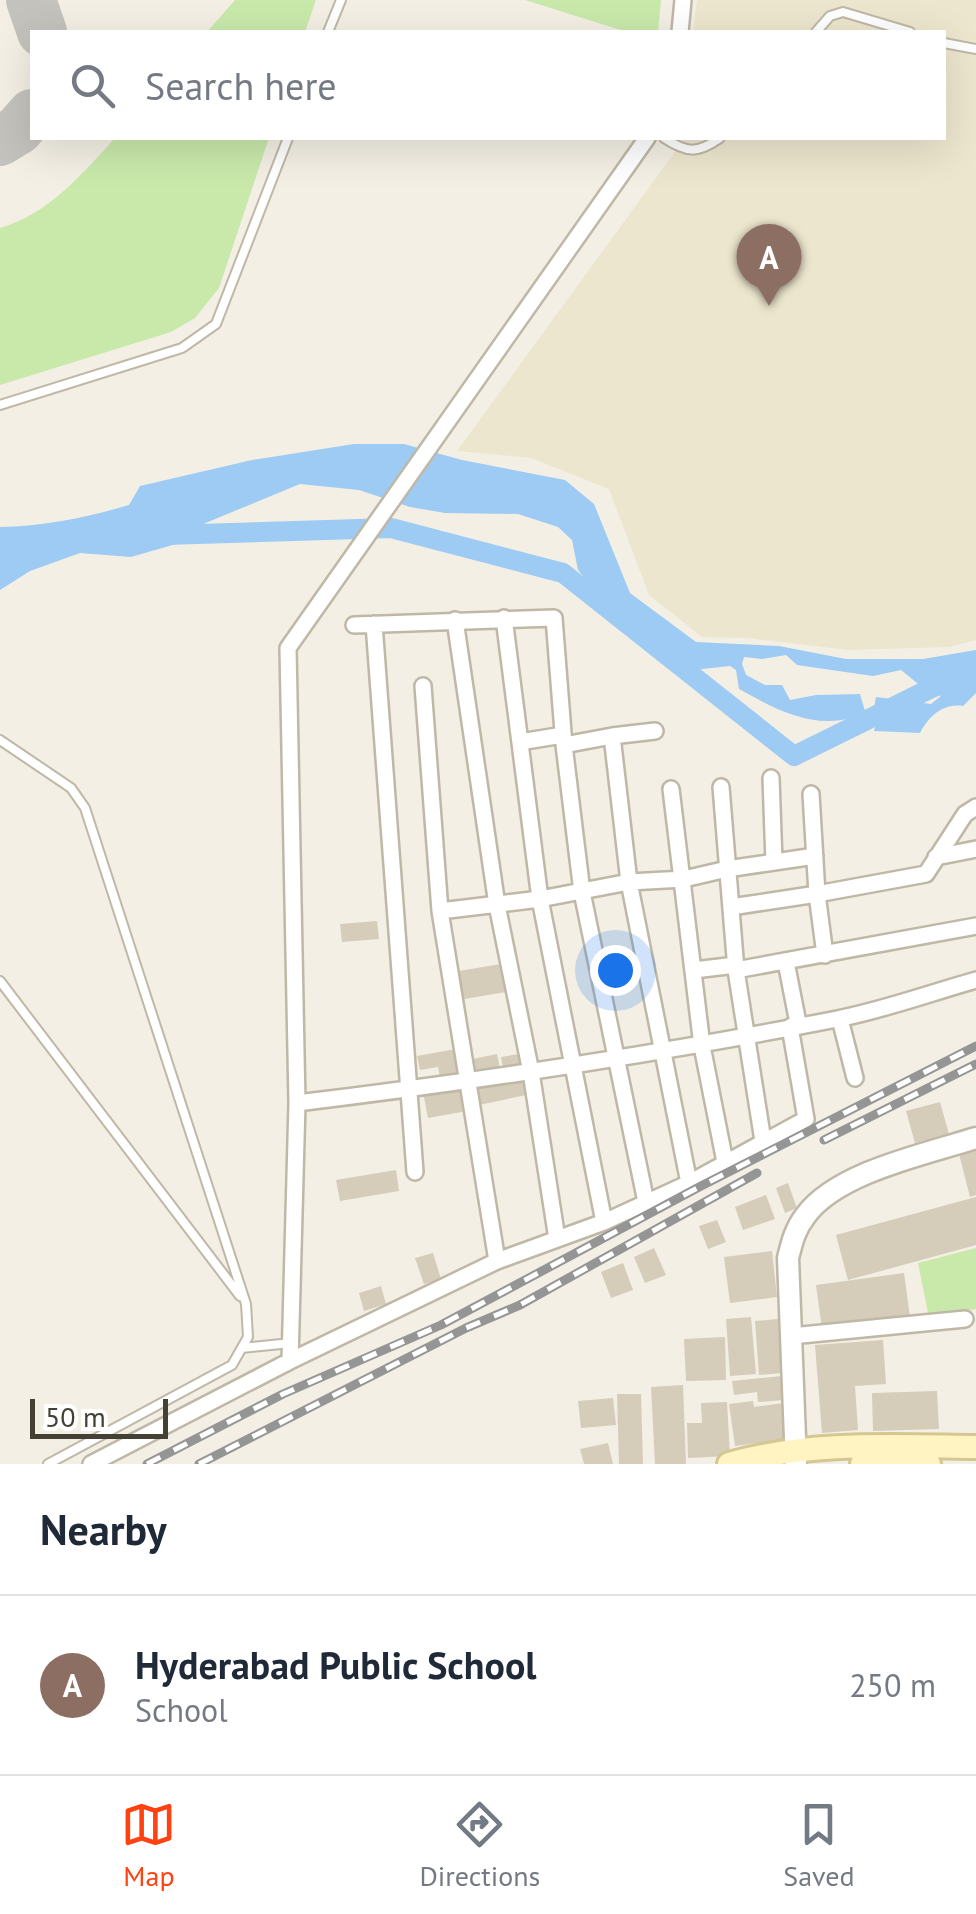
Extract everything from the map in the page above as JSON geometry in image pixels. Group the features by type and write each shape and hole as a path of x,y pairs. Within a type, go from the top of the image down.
{"main road":[{"path":"728,1464 976,1447"},
{"path":"862,1464 929,1464"}],"street":[{"path":"680,30 683,0"},
{"path":"290,1362 296,1103 288,648 646,140"},
{"path":"504,618 540,899 604,1222"},
{"path":"354,624 554,618 563,740 582,892 646,1202"},
{"path":"455,620 497,905 531,1072 557,1239"},
{"path":"374,624 415,1172"},
{"path":"423,686 440,911 497,1261"},
{"path":"520,742 655,732"},
{"path":"612,736 629,882 689,1183"},
{"path":"771,778 774,862"},
{"path":"721,787 736,967 763,1141"},
{"path":"671,789 702,1046 725,1162"},
{"path":"811,794 825,955"},
{"path":"730,907 926,874 965,814 976,807"},
{"path":"936,858 976,848"},
{"path":"440,911 540,899 629,882 684,879 815,856"},
{"path":"694,970 786,962 976,926"},
{"path":"786,962 798,1023 790,1027"},
{"path":"296,1103 467,1083 702,1046 840,1019 976,980"},
{"path":"840,1019 856,1078"},
{"path":"91,1464 497,1261 604,1222 689,1183 806,1119 790,1027"},
{"path":"797,1457 788,1258 794,1233 808,1212 830,1193 884,1167 976,1138"},
{"path":"791,1336 965,1319"}],"lane":[{"path":"329,30 341,0"},
{"path":"818,30 830,16 843,12 903,30"},
{"path":"946,43 976,49"},
{"path":"0,405 182,348 216,324 287,140"},
{"path":"667,140 685,151 700,150 717,140"},
{"path":"0,740 71,788 85,808 246,1304 248,1337 232,1365 48,1464"},
{"path":"0,980 246,1304"},
{"path":"242,1348 291,1344"}],"shaded area":[{"path":"697,0 976,0 976,640 949,647 848,650 702,637 649,595 609,489 531,458 457,451 684,140 946,140 946,30 693,30"}],"green space":[{"path":"235,0 316,0 306,30 209,30"},
{"path":"525,0 661,0 658,30 621,30"},
{"path":"113,140 268,140 219,288 195,318 171,332 0,385 0,228 34,213 77,179"},
{"path":"976,1248 976,1309 929,1318 918,1263"}],"water":[{"path":"354,444 404,444 565,480 594,504 630,593 696,642 779,646 846,659 923,659 976,650 976,693 963,706 937,712 920,733 874,731 876,723 869,720 860,727 855,717 824,721 795,715 739,689 736,670 730,666 693,670 592,587 578,570 572,540 558,527 518,514 445,513 410,507 359,490 300,484 191,529 183,542 131,557 80,553 30,571 0,590 0,527 49,523 113,510 129,505 140,486 252,460","holes":["786,655 797,665 873,676 901,670 928,692 941,696 931,704 876,697 874,708 865,711 860,694 790,700 782,685 765,685 746,675 742,664 744,657"]}],"building":[{"path":"377,921 379,939 342,942 340,924"},
{"path":"501,964 506,992 458,1000 453,972"},
{"path":"456,1049 462,1079 441,1083 438,1067 420,1070 417,1056"},
{"path":"524,1053 528,1069 504,1074 501,1057"},
{"path":"497,1054 501,1073 471,1078 468,1060"},
{"path":"526,1075 531,1094 479,1105 475,1087"},
{"path":"462,1084 467,1111 428,1118 423,1092"},
{"path":"940,1102 949,1134 915,1143 906,1111"},
{"path":"976,1141 976,1195 970,1197 957,1146"},
{"path":"396,1170 399,1191 340,1201 336,1180"},
{"path":"788,1183 797,1208 785,1213 776,1188"},
{"path":"766,1195 775,1219 743,1230 735,1207"},
{"path":"976,1197 976,1245 848,1280 836,1235"},
{"path":"717,1220 726,1242 708,1249 699,1226"},
{"path":"654,1248 666,1275 645,1283 634,1257"},
{"path":"772,1251 777,1297 730,1303 724,1257"},
{"path":"433,1253 441,1279 424,1284 415,1258"},
{"path":"623,1263 633,1290 611,1298 601,1272"},
{"path":"904,1273 910,1317 822,1329 816,1285"},
{"path":"381,1286 386,1304 364,1311 359,1293"},
{"path":"751,1317 756,1374 730,1376 726,1319"},
{"path":"778,1319 783,1373 759,1375 755,1321"},
{"path":"725,1337 726,1380 686,1381 684,1339"},
{"path":"883,1340 886,1384 855,1386 858,1430 822,1433 815,1345"},
{"path":"782,1376 785,1400 758,1402 757,1392 734,1395 732,1381"},
{"path":"683,1385 686,1464 655,1464 651,1387"},
{"path":"937,1391 939,1429 873,1431 872,1393"},
{"path":"617,1394 641,1394 643,1464 619,1464"},
{"path":"613,1398 616,1425 581,1428 578,1401"},
{"path":"753,1401 754,1407 783,1403 788,1439 735,1446 729,1404"},
{"path":"727,1402 730,1456 688,1458 687,1423 702,1423 701,1403"},
{"path":"608,1443 613,1464 584,1464 580,1449"}],"waterway":[{"path":"164,535 391,528 563,573 794,756 976,666"}],"taxiway":[{"path":"31,0 41,30"},
{"path":"0,141 30,116"}],"railway":[{"path":"147,1464 283,1394 441,1325 701,1186 976,1046"},
{"path":"824,1140 976,1064"},
{"path":"199,1464 466,1328 520,1305 757,1173"}],"place":[{"name":"Hyderabad Public School","path":"769,306"}]}
